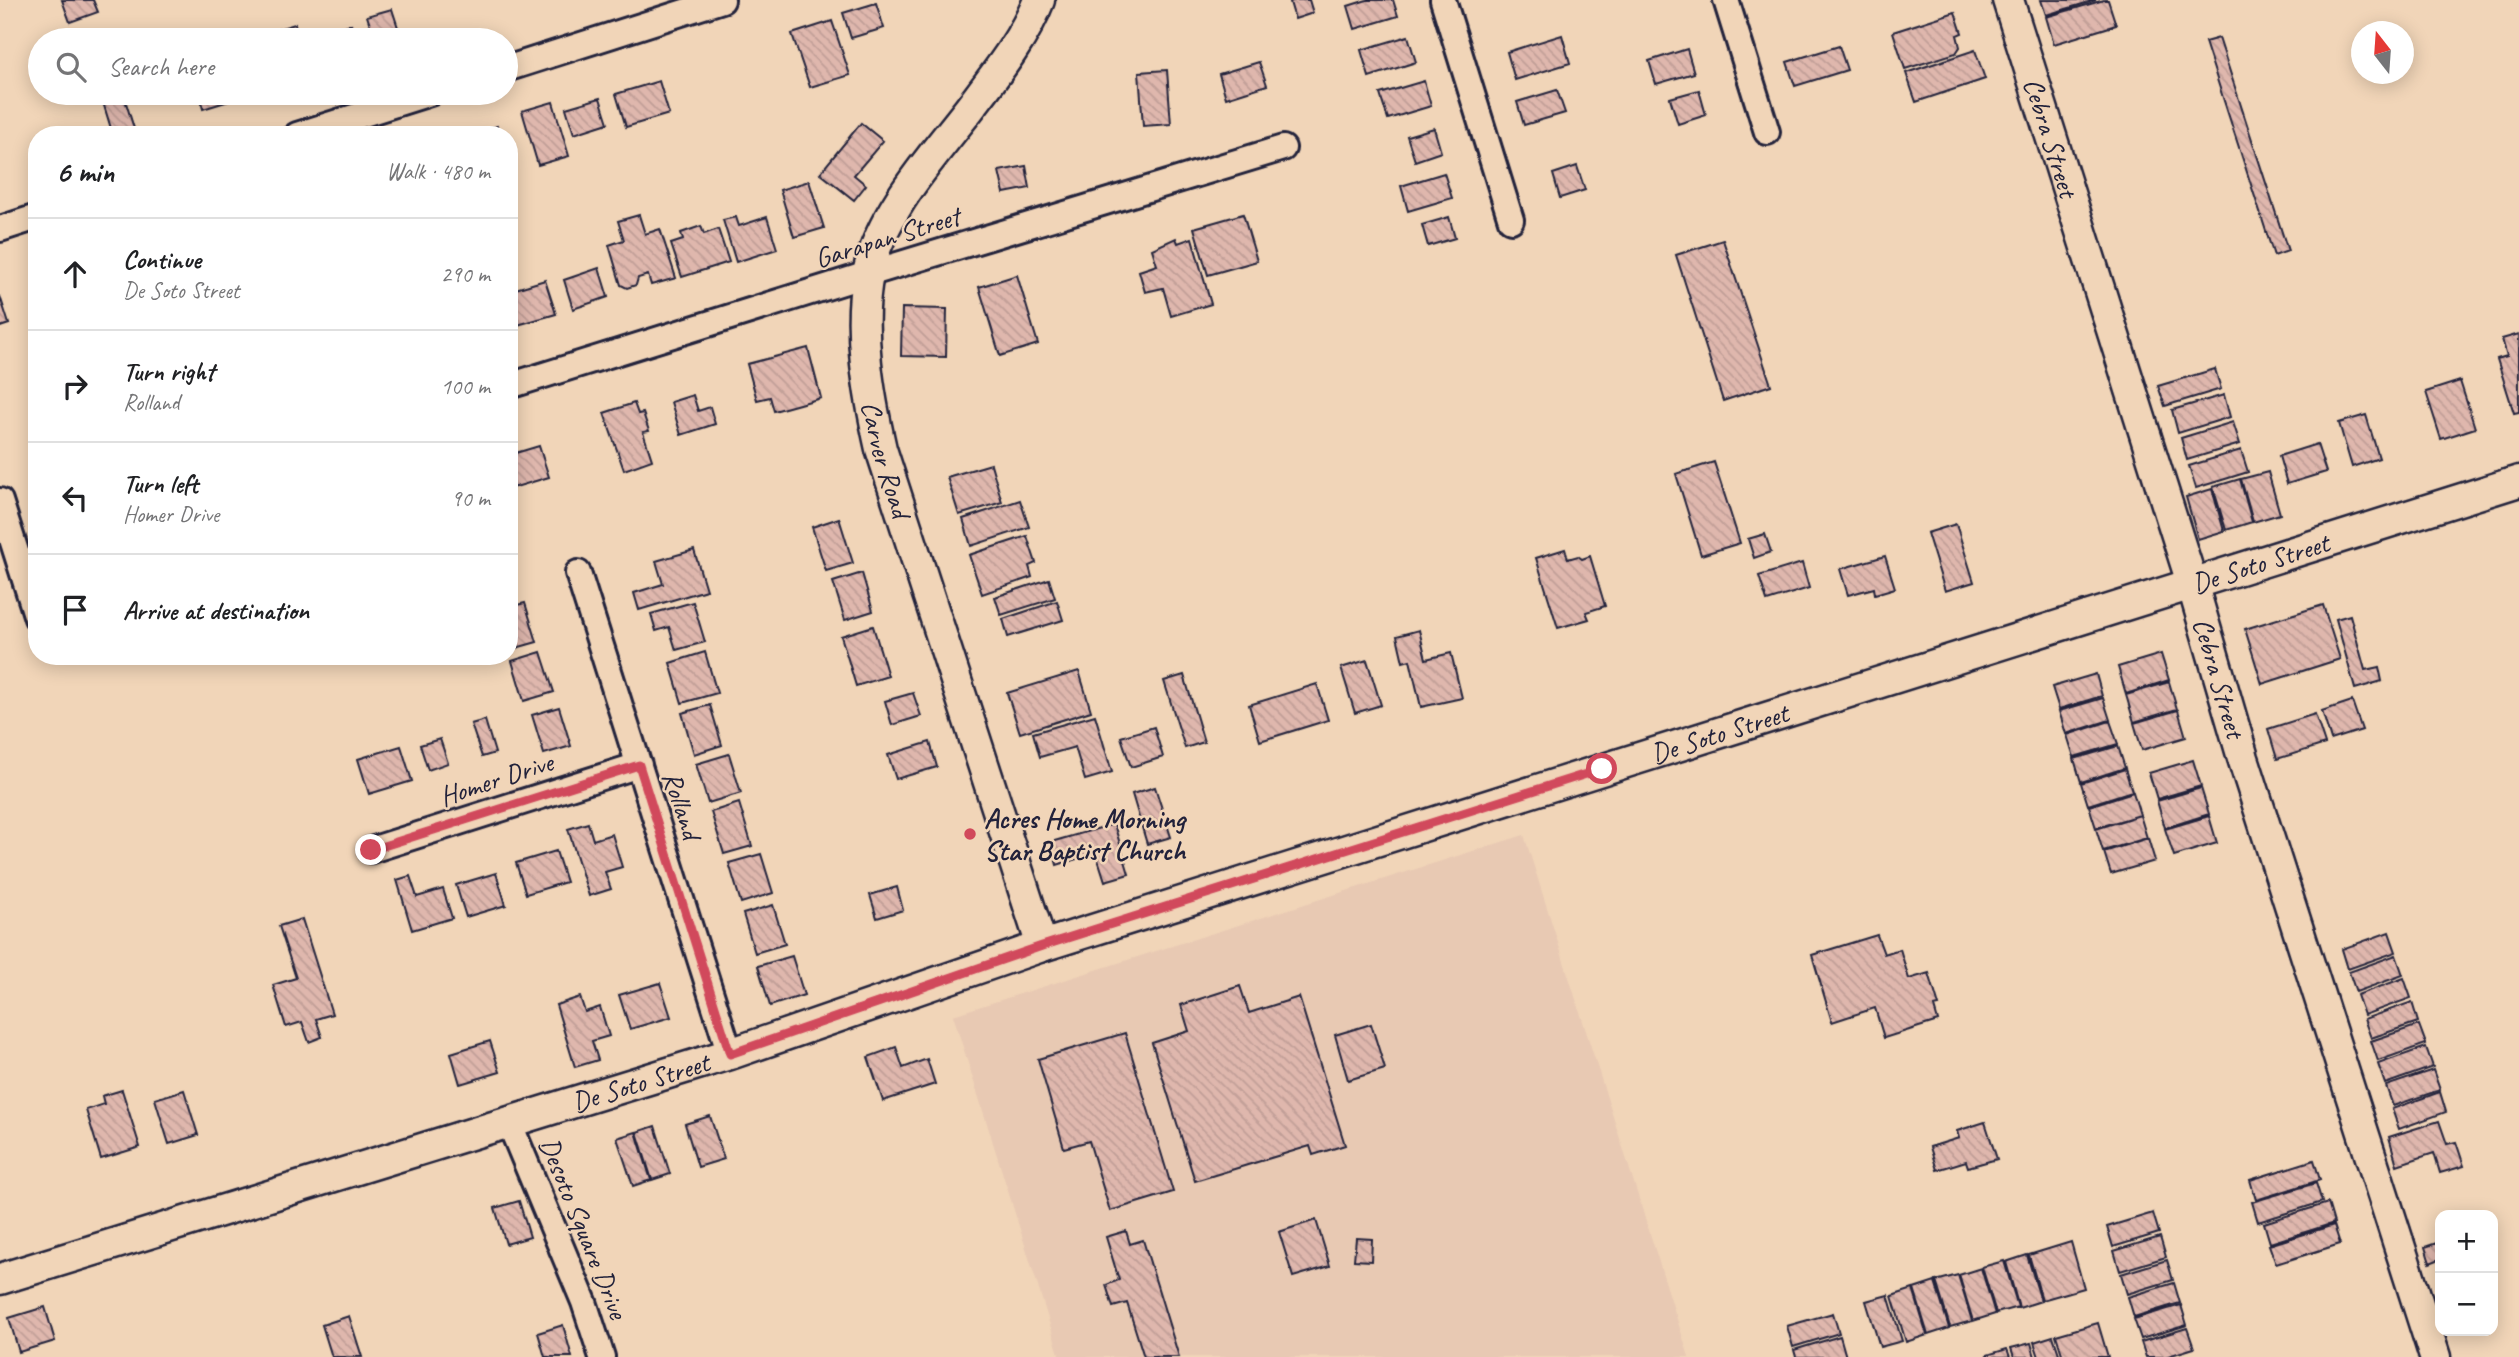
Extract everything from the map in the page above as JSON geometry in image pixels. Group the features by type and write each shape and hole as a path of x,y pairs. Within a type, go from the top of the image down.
{"street":[{"path":"518,65 722,0"},
{"name":"Carver Road","path":"1039,0 1009,54 909,187 889,221 868,274 865,340 873,412 881,449 1042,946"},
{"path":"1443,0 1511,220"},
{"path":"1726,0 1767,132"},
{"name":"Cebra Street","path":"2008,0 2192,583 2243,758 2435,1357"},
{"path":"326,126 392,105"},
{"name":"Garapan Street","path":"518,383 1283,148"},
{"path":"0,229 28,220"},
{"name":"De Soto Street","path":"0,1279 730,1054 1042,946 2519,481"},
{"path":"0,501 28,586"},
{"name":"Rolland","path":"578,573 730,1054"},
{"name":"Homer Drive","path":"371,850 639,765"},
{"name":"Desoto Square Drive","path":"509,1122 584,1302 602,1357"}],"shaded area":[{"path":"1524,835 1689,1357 1060,1357 953,1015"}],"building":[{"path":"62,0 93,0 98,12 70,22"},
{"path":"1309,0 1313,13 1295,19 1290,2"},
{"path":"1367,0 1393,0 1398,16 1355,29 1348,6"},
{"path":"2041,0 2096,0 2046,15"},
{"path":"2108,0 2116,25 2054,44 2046,17"},
{"path":"876,3 884,28 851,38 843,13"},
{"path":"392,9 398,28 371,28 367,16"},
{"path":"1955,12 1962,33 1957,35 1960,47 1956,53 1905,69 1893,32"},
{"path":"832,21 850,75 810,87 792,34"},
{"path":"1562,35 1570,63 1515,80 1507,52"},
{"path":"1408,36 1416,62 1369,77 1361,50"},
{"path":"2219,38 2288,251 2274,256 2205,42"},
{"path":"1839,46 1847,70 1795,86 1787,62"},
{"path":"1687,49 1694,73 1656,84 1649,61"},
{"path":"1975,50 1985,79 1916,102 1906,73"},
{"path":"1259,62 1267,85 1226,98 1219,74"},
{"path":"1167,70 1171,124 1143,126 1139,72"},
{"path":"659,81 669,114 626,127 616,94"},
{"path":"1424,81 1431,106 1388,119 1380,94"},
{"path":"1557,90 1565,113 1524,125 1517,102"},
{"path":"1699,90 1706,115 1678,124 1670,98"},
{"path":"600,98 608,123 574,134 566,108"},
{"path":"553,102 569,156 538,165 522,111"},
{"path":"104,105 127,105 133,126 110,126"},
{"path":"861,123 883,141 854,175 866,185 854,200 820,173"},
{"path":"1434,128 1441,152 1415,161 1407,136"},
{"path":"1026,166 1030,188 1004,193 999,171"},
{"path":"1577,166 1585,190 1560,198 1553,174"},
{"path":"1444,173 1452,198 1408,211 1401,186"},
{"path":"809,181 824,228 794,237 780,190"},
{"path":"1243,214 1257,261 1208,275 1194,228"},
{"path":"639,215 645,234 660,229 676,278 651,285 648,275 638,278 636,285 627,288 621,285 609,245 624,240 618,221"},
{"path":"736,217 739,226 767,217 777,249 736,262 723,220"},
{"path":"1449,217 1455,238 1428,246 1422,225"},
{"path":"701,226 704,234 718,229 729,262 682,277 671,244 683,240 681,233"},
{"path":"1176,238 1178,243 1192,238 1211,304 1171,316 1163,288 1145,292 1139,271 1157,265 1152,249"},
{"path":"1723,240 1771,385 1723,401 1676,255"},
{"path":"599,268 608,297 573,309 564,280"},
{"path":"1017,275 1038,344 1000,356 979,287"},
{"path":"545,280 556,314 518,325 518,288"},
{"path":"0,296 9,324 0,327"},
{"path":"902,308 947,309 946,357 901,356"},
{"path":"2519,334 2519,412 2514,413 2497,359 2507,356 2502,339"},
{"path":"808,348 821,398 774,411 770,397 757,400 747,364"},
{"path":"2215,369 2221,389 2165,406 2158,386"},
{"path":"2460,381 2475,428 2441,439 2426,392"},
{"path":"693,395 698,411 710,407 715,424 681,435 671,402"},
{"path":"2224,395 2230,417 2178,433 2172,410"},
{"path":"634,403 638,414 643,413 649,431 643,432 652,460 624,470 604,413"},
{"path":"2366,415 2379,458 2352,467 2339,423"},
{"path":"2233,422 2240,444 2187,460 2181,438"},
{"path":"2317,444 2326,472 2287,484 2279,456"},
{"path":"539,446 549,477 518,486 518,452"},
{"path":"2241,450 2248,472 2196,488 2189,466"},
{"path":"1714,462 1740,543 1701,555 1676,474"},
{"path":"991,464 1002,502 959,515 947,477"},
{"path":"2268,472 2280,514 2253,522 2241,479"},
{"path":"2240,479 2252,522 2226,530 2213,487"},
{"path":"2212,489 2224,531 2198,539 2186,497"},
{"path":"1020,500 1029,527 971,546 963,519"},
{"path":"839,518 853,563 826,571 812,527"},
{"path":"1956,524 1974,582 1945,591 1927,533"},
{"path":"1765,534 1771,552 1754,558 1748,539"},
{"path":"1027,536 1036,563 1029,566 1032,577 982,594 969,555"},
{"path":"1565,549 1568,559 1590,556 1605,606 1586,612 1589,619 1558,628 1536,558"},
{"path":"694,550 706,590 639,610 634,593 663,584 656,561"},
{"path":"1885,556 1895,588 1875,594 1874,588 1848,595 1840,569"},
{"path":"1802,563 1809,588 1767,601 1759,576"},
{"path":"862,573 873,611 845,620 833,582"},
{"path":"1049,579 1055,598 1001,615 995,597"},
{"path":"1057,601 1063,620 1008,637 1003,619"},
{"path":"693,602 705,642 676,650 669,627 656,631 651,614"},
{"path":"525,603 537,642 518,647 518,605"},
{"path":"2323,605 2340,659 2262,684 2245,629"},
{"path":"2350,615 2365,670 2379,667 2382,681 2355,689 2336,619"},
{"path":"873,626 888,676 856,686 841,636"},
{"path":"1419,630 1426,659 1451,653 1462,698 1421,707 1410,660 1403,662 1397,636"},
{"path":"541,652 554,692 524,701 513,665 518,665 518,659"},
{"path":"705,652 717,693 682,703 670,663"},
{"path":"2161,654 2169,680 2126,694 2118,667"},
{"path":"1367,660 1381,705 1355,713 1341,668"},
{"path":"1079,671 1091,711 1020,733 1007,693"},
{"path":"2096,674 2102,696 2059,709 2052,687"},
{"path":"1184,675 1204,742 1185,748 1164,681"},
{"path":"2169,682 2177,709 2134,722 2126,695"},
{"path":"1317,684 1328,720 1260,741 1249,705"},
{"path":"913,693 921,716 892,725 885,701"},
{"path":"2103,698 2110,720 2066,734 2059,711"},
{"path":"2352,701 2362,730 2331,740 2322,711"},
{"path":"710,705 722,745 694,754 682,713"},
{"path":"559,707 571,746 544,754 532,715"},
{"path":"2178,710 2186,737 2142,750 2134,723"},
{"path":"2315,714 2325,744 2277,759 2268,729"},
{"path":"1095,715 1112,772 1085,780 1075,747 1040,757 1033,733"},
{"path":"485,720 495,753 482,757 471,724"},
{"path":"2110,721 2118,744 2074,757 2067,735"},
{"path":"1154,727 1163,757 1131,767 1121,737"},
{"path":"440,739 448,763 428,770 420,745"},
{"path":"930,742 937,767 896,779 888,755"},
{"path":"401,746 412,781 369,794 358,759"},
{"path":"2118,746 2125,768 2081,782 2074,759"},
{"path":"729,754 741,793 708,803 696,764"},
{"path":"2193,760 2201,786 2157,799 2149,773"},
{"path":"2125,769 2132,791 2088,805 2081,783"},
{"path":"1155,787 1171,837 1147,844 1132,794"},
{"path":"2201,788 2209,814 2165,828 2157,801"},
{"path":"2133,792 2140,815 2096,828 2089,806"},
{"path":"739,803 752,846 724,854 711,812"},
{"path":"2140,815 2147,838 2103,851 2096,829"},
{"path":"2209,816 2217,843 2174,856 2165,829"},
{"path":"588,823 593,840 612,834 622,867 605,872 611,889 589,896 568,829"},
{"path":"1114,824 1129,874 1105,881 1096,853 1057,865 1051,842"},
{"path":"2148,838 2155,861 2111,874 2104,852"},
{"path":"556,851 566,882 526,894 516,863"},
{"path":"761,854 773,893 741,903 729,863"},
{"path":"496,873 506,905 466,917 456,885"},
{"path":"410,876 417,897 443,889 452,918 412,930 397,880"},
{"path":"897,887 903,910 877,918 870,895"},
{"path":"773,905 785,944 755,953 743,914"},
{"path":"302,919 332,1014 316,1019 322,1037 309,1042 302,1022 286,1027 273,985 296,978 279,926"},
{"path":"2389,932 2396,952 2348,969 2342,949"},
{"path":"1877,935 1884,954 1900,949 1909,979 1929,973 1939,1006 1934,1007 1938,1021 1884,1038 1875,1008 1832,1022 1812,955"},
{"path":"2396,955 2403,975 2356,992 2349,972"},
{"path":"792,956 804,995 770,1006 758,966"},
{"path":"2404,978 2411,998 2364,1015 2357,995"},
{"path":"660,983 671,1017 630,1029 619,995"},
{"path":"1240,986 1249,1013 1299,997 1345,1145 1313,1155 1310,1146 1195,1181 1152,1043 1189,1031 1181,1005"},
{"path":"580,997 585,1012 600,1007 609,1036 592,1041 598,1060 575,1067 556,1005"},
{"path":"2412,1002 2418,1022 2371,1038 2364,1019"},
{"path":"1371,1024 1385,1069 1348,1080 1335,1035"},
{"path":"2419,1025 2426,1044 2378,1061 2371,1041"},
{"path":"1125,1033 1173,1192 1110,1211 1089,1141 1064,1148 1038,1059"},
{"path":"490,1041 500,1072 460,1084 451,1053"},
{"path":"896,1047 903,1068 927,1059 935,1084 883,1101 868,1057"},
{"path":"2426,1047 2433,1067 2385,1084 2378,1064"},
{"path":"2433,1070 2440,1090 2393,1106 2386,1086"},
{"path":"122,1090 140,1147 101,1159 86,1110 104,1104 102,1096"},
{"path":"184,1090 198,1135 169,1144 155,1099"},
{"path":"2440,1092 2446,1112 2399,1129 2392,1109"},
{"path":"710,1116 724,1159 698,1167 685,1124"},
{"path":"2439,1121 2447,1144 2456,1142 2464,1166 2440,1173 2434,1153 2397,1165 2389,1137"},
{"path":"1985,1122 1997,1159 1968,1167 1966,1161 1937,1170 1930,1147 1959,1138 1957,1131"},
{"path":"655,1126 670,1174 652,1180 637,1132"},
{"path":"636,1132 651,1180 633,1186 617,1138"},
{"path":"2314,1160 2320,1180 2256,1200 2250,1180"},
{"path":"2316,1183 2322,1202 2258,1222 2252,1202"},
{"path":"519,1201 530,1237 506,1244 495,1208"},
{"path":"2328,1203 2334,1223 2270,1243 2264,1223"},
{"path":"2153,1213 2159,1233 2113,1247 2107,1227"},
{"path":"1316,1220 1330,1266 1293,1277 1279,1232"},
{"path":"2334,1225 2340,1244 2276,1264 2269,1245"},
{"path":"1126,1231 1130,1244 1143,1240 1179,1357 1144,1357 1127,1303 1113,1307 1106,1285 1119,1280 1106,1237"},
{"path":"2160,1237 2166,1257 2120,1271 2114,1251"},
{"path":"1356,1238 1372,1239 1371,1261 1354,1260"},
{"path":"2071,1242 2084,1288 2042,1300 2029,1255"},
{"path":"2435,1244 2435,1261 2430,1263 2425,1247"},
{"path":"2027,1255 2041,1301 2019,1308 2006,1262"},
{"path":"2167,1260 2173,1280 2127,1294 2121,1274"},
{"path":"2004,1261 2018,1307 1996,1313 1982,1267"},
{"path":"1981,1268 1995,1314 1973,1321 1959,1275"},
{"path":"1958,1275 1972,1321 1950,1327 1936,1281"},
{"path":"1935,1282 1949,1328 1928,1335 1914,1289"},
{"path":"2174,1283 2180,1303 2134,1317 2128,1297"},
{"path":"1913,1289 1927,1335 1906,1342 1892,1296"},
{"path":"1888,1295 1902,1341 1880,1347 1866,1301"},
{"path":"2181,1305 2187,1325 2141,1339 2134,1319"},
{"path":"45,1307 55,1341 19,1352 9,1318"},
{"path":"1833,1313 1839,1333 1793,1347 1787,1326"},
{"path":"349,1316 362,1357 332,1357 322,1325"},
{"path":"2098,1323 2108,1357 2063,1357 2056,1335"},
{"path":"563,1325 572,1357 545,1357 538,1333"},
{"path":"2187,1328 2194,1348 2165,1357 2146,1357 2141,1342"},
{"path":"1840,1336 1846,1357 1796,1357 1794,1350"},
{"path":"2053,1336 2060,1357 2039,1357 2034,1342"},
{"path":"2031,1343 2035,1357 2014,1357 2011,1348"},
{"path":"2007,1349 2010,1357 1987,1355"}],"place":[{"name":"Acres Home Morning Star Baptist Church","path":"970,834"}],"route":[{"path":"371,850 639,765 730,1054 1042,946 1602,769"}]}
